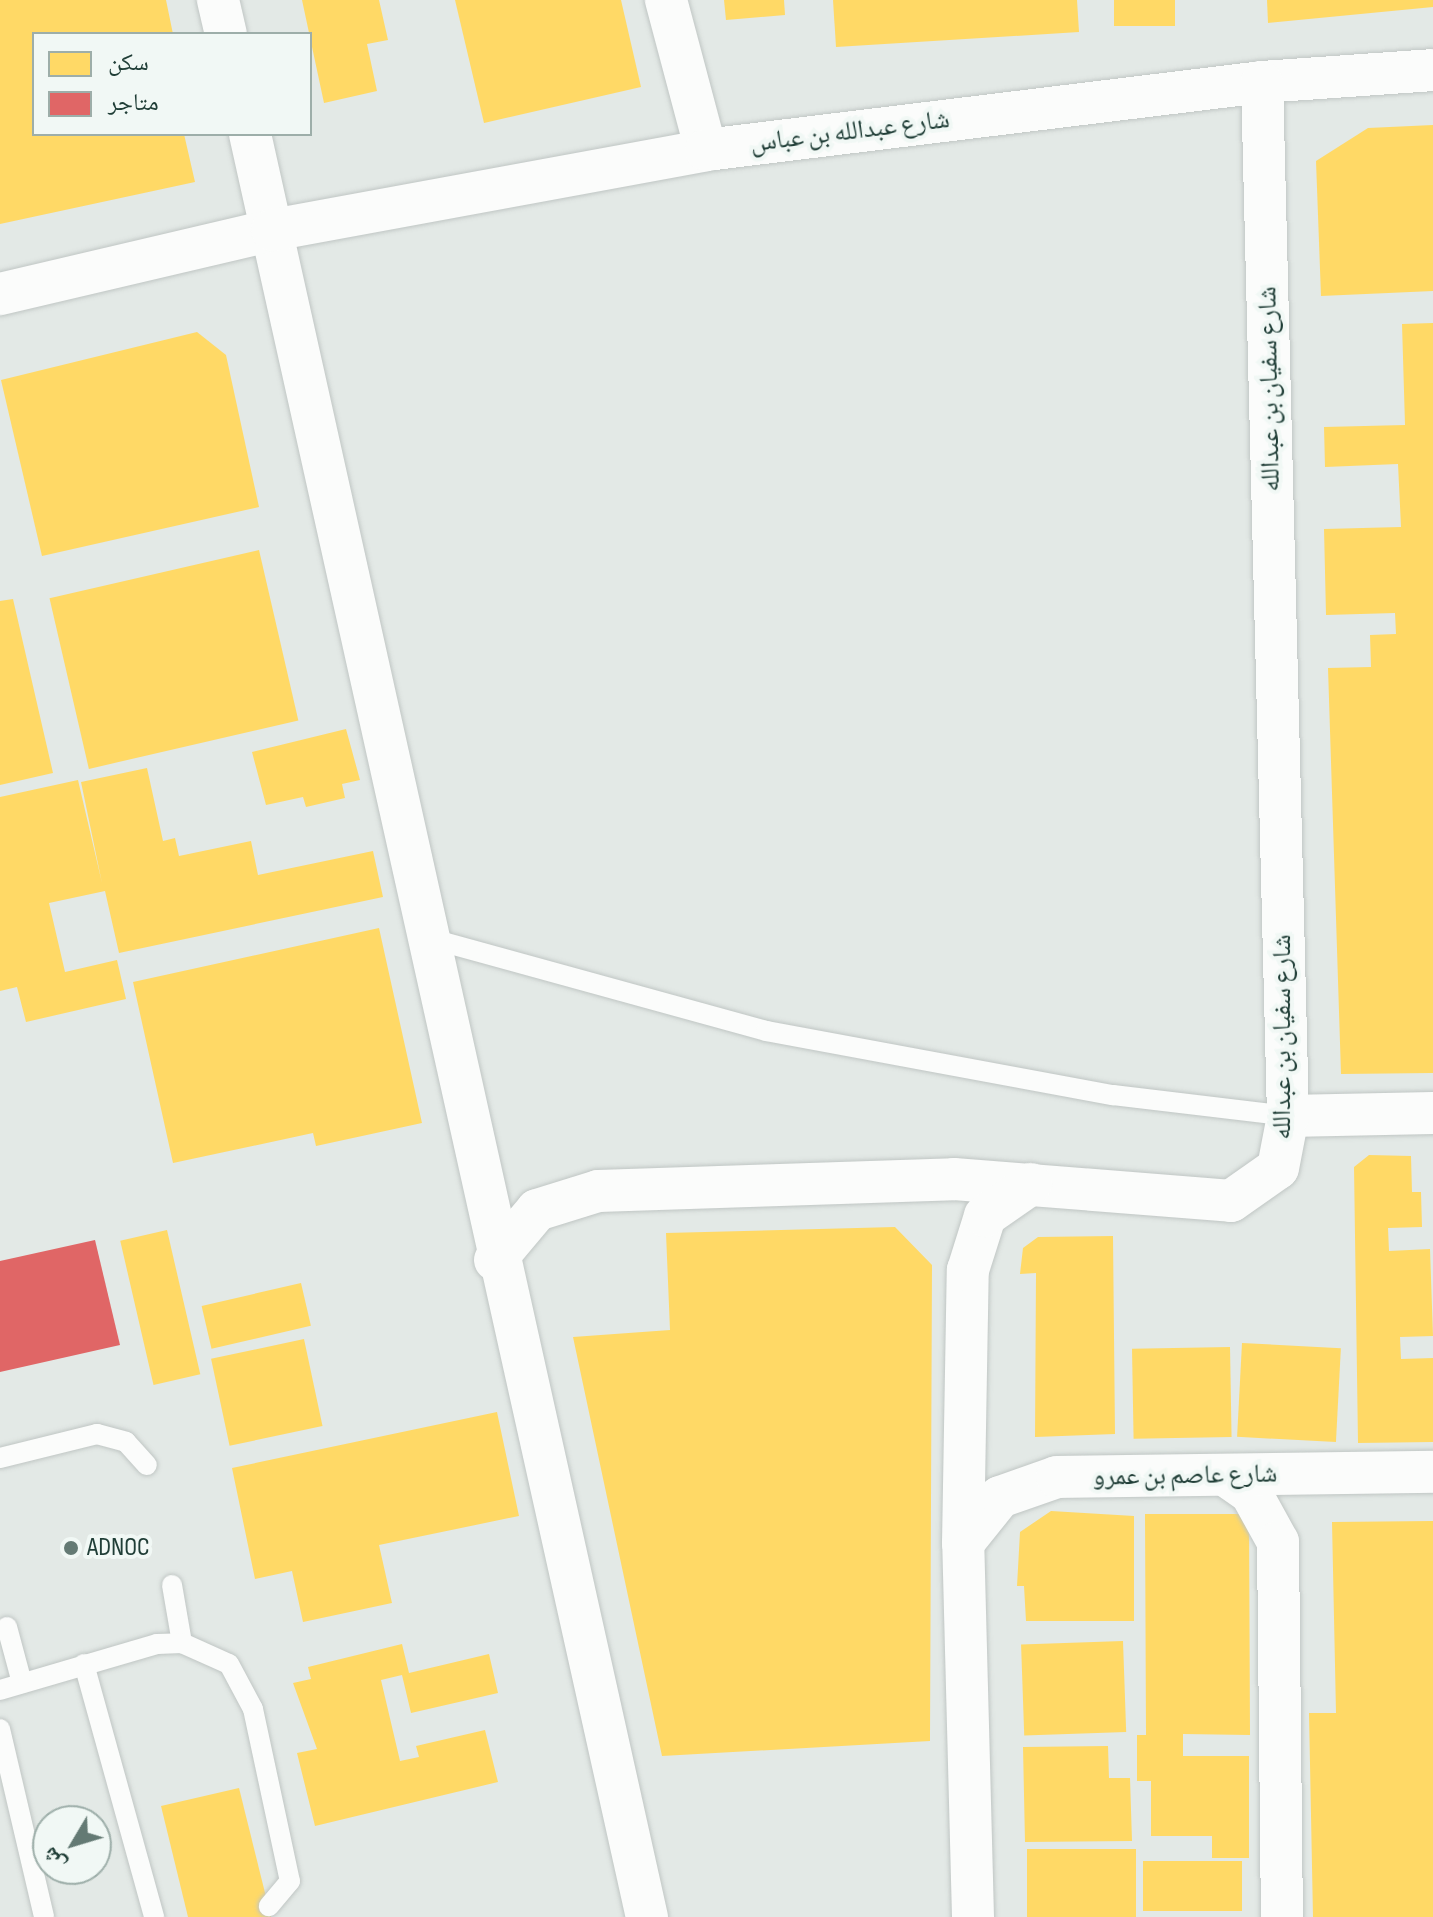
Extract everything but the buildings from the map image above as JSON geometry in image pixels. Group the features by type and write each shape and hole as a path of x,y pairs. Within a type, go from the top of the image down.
{"street":[{"path":"218,0 226,32"},
{"path":"666,0 706,150"},
{"name":"شارع عبدالله بن عباس","path":"0,294 272,230 706,150 1262,82 1433,70"},
{"name":"شارع سفيان بن عبدالله","path":"495,1260 537,1210 588,1193 878,1180 1031,1184 1231,1201 1278,1168 1288,1116 1262,82"},
{"path":"250,136 495,1260 647,1917"},
{"path":"1288,1116 1433,1113"},
{"path":"973,1917 963,1543 971,1242 1005,1197 1031,1184"},
{"name":"شارع عاصم بن عمرو","path":"963,1543 1000,1497 1027,1483 1433,1472"},
{"path":"1228,1477 1251,1493 1278,1542 1282,1917"}],"lane":[{"path":"425,937 795,1037 1113,1095 1288,1116"},
{"path":"0,1458 97,1434 126,1442 147,1465"},
{"path":"172,1585 182,1643"},
{"path":"7,1627 22,1683"},
{"path":"0,1690 84,1664 182,1643 229,1664 253,1709 290,1881 269,1906"},
{"path":"84,1664 154,1917"},
{"path":"0,1729 44,1917"}],"place":[{"name":"ADNOC","path":"71,1548"}]}
